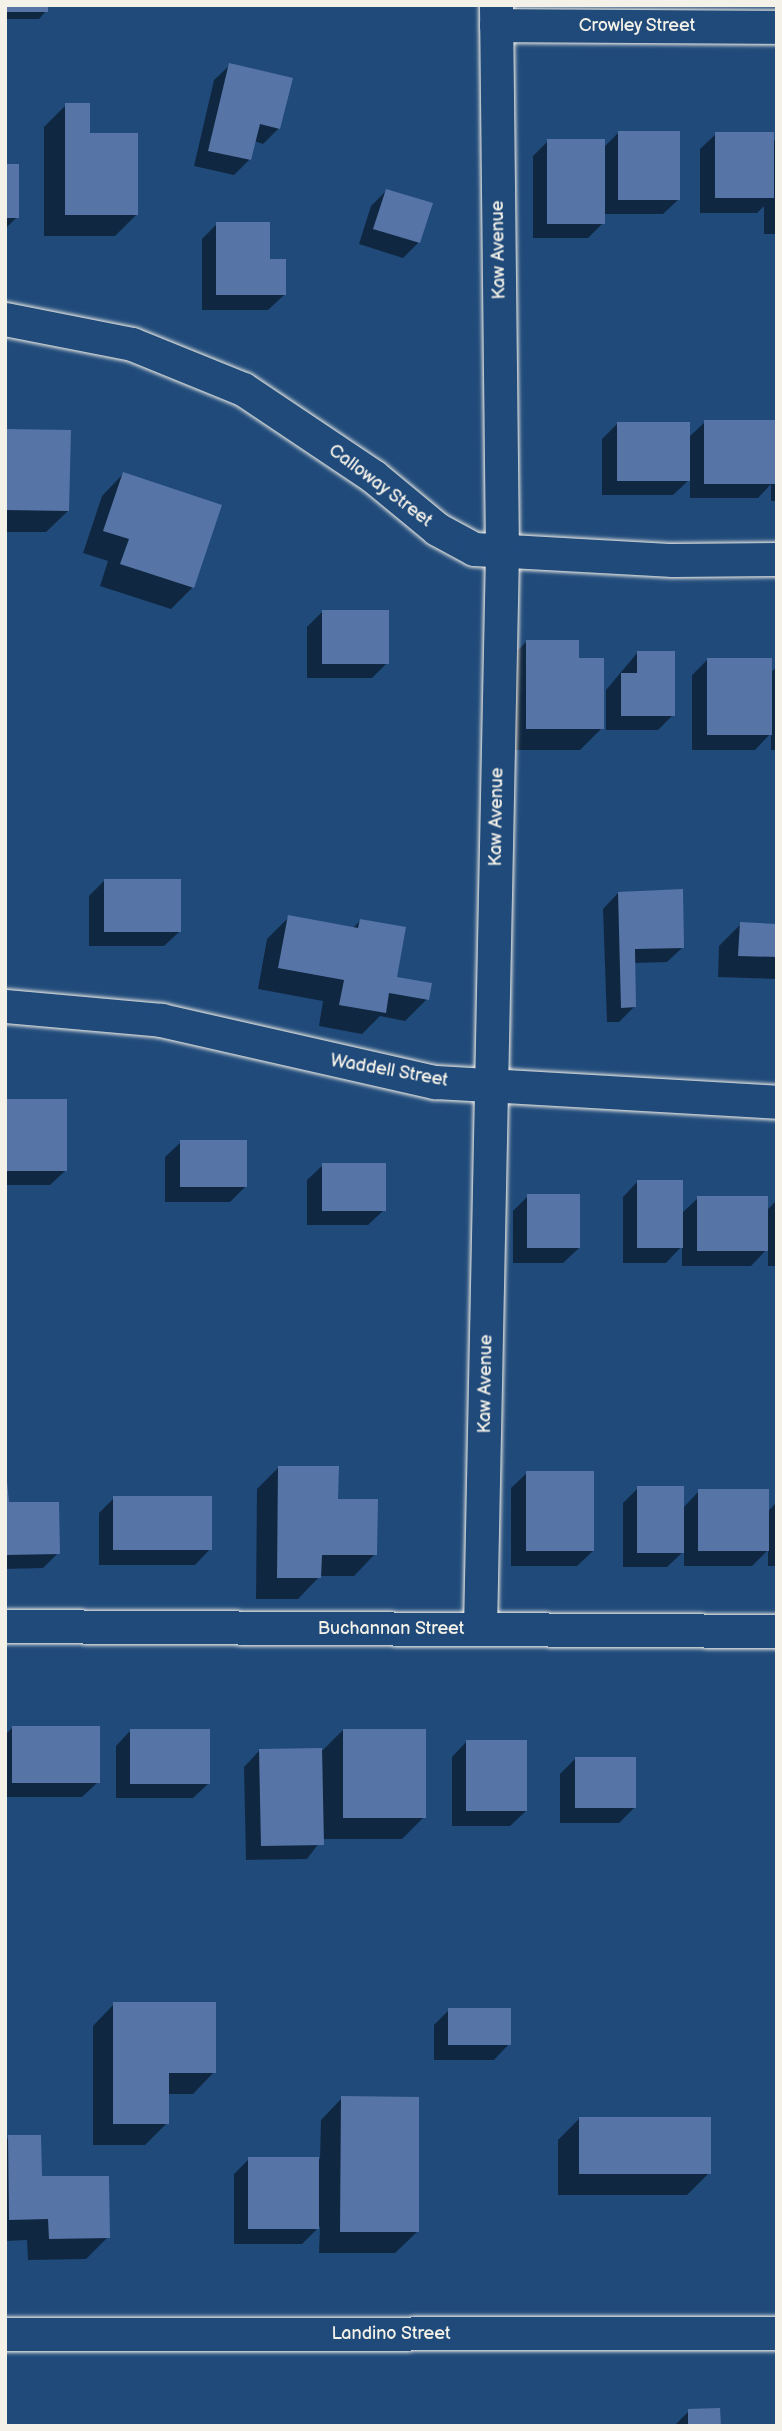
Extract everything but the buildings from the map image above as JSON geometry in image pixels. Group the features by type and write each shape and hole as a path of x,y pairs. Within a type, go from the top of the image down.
{"street":[{"name":"Crowley Street","path":"496,15 777,27"},
{"name":"Kaw Avenue","path":"480,1629 502,552 496,15"},
{"name":"Calloway Street","path":"5,319 132,344 243,389 373,476 437,529 474,549 673,561 777,559"},
{"name":"Waddell Street","path":"5,1006 161,1020 435,1082 777,1102"},
{"name":"Buchannan Street","path":"5,1626 777,1631"},
{"name":"Landino Street","path":"5,2334 777,2333"}]}
